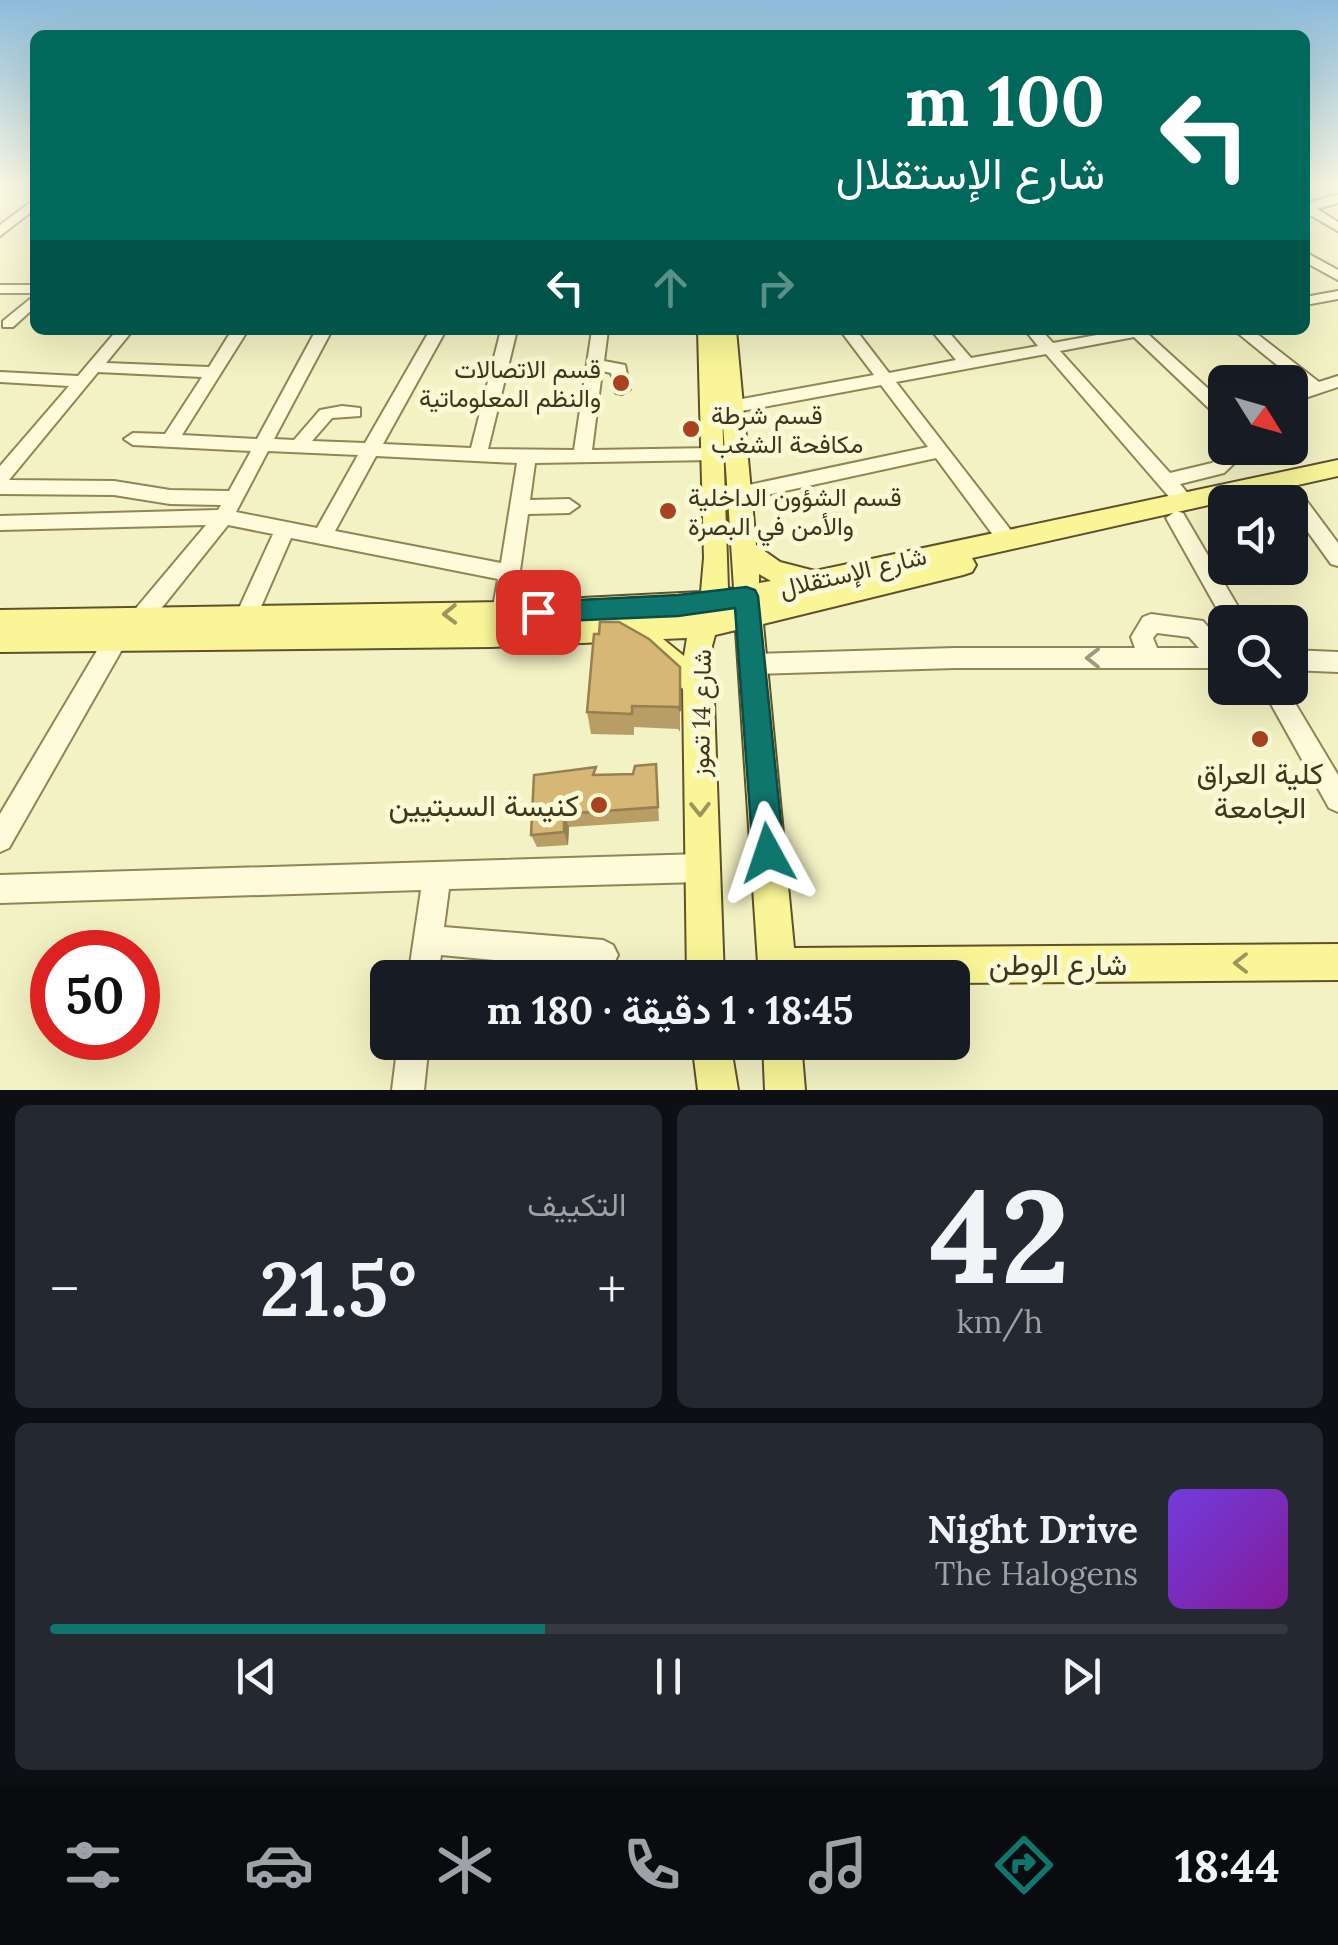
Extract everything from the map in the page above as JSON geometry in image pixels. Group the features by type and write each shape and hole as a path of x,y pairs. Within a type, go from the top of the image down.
{"main road":[{"name":"شارع 14 تموز","path":"705,960 697,684 698,646 710,613 714,454 708,335"},
{"name":"شارع 14 تموز","path":"726,335 777,960"},
{"name":"شارع الإستقلال","path":"818,588 1006,538 1338,468"},
{"path":"1308,493 1338,486"},
{"name":"شارع الإستقلال","path":"0,640 626,630 747,606 1176,500 1208,506"},
{"path":"744,550 782,575 818,588 779,621 752,664"},
{"name":"شارع الإستقلال","path":"0,622 710,613"},
{"path":"626,630 662,651 697,684"},
{"name":"شارع الوطن","path":"970,969 1338,962"},
{"path":"714,1060 718,1090"},
{"path":"783,1060 785,1090"}],"street":[{"path":"1310,259 1338,276"},
{"path":"0,288 30,289"},
{"path":"1310,301 1338,295"},
{"path":"8,324 30,304"},
{"path":"0,478 120,335"},
{"path":"169,442 237,335"},
{"path":"140,619 224,518 321,335"},
{"path":"324,534 435,335"},
{"path":"478,455 508,335"},
{"path":"582,457 599,335"},
{"path":"852,335 1006,538"},
{"path":"943,335 967,364"},
{"path":"1037,335 1176,500 1228,605"},
{"path":"732,407 1119,335"},
{"path":"1145,335 1208,397"},
{"path":"1248,335 1316,388"},
{"path":"596,365 619,370 622,389"},
{"path":"0,377 211,372"},
{"path":"1308,391 1338,381"},
{"path":"299,446 329,410 354,412"},
{"path":"133,439 527,457 714,454"},
{"path":"739,494 940,451"},
{"path":"503,613 527,457"},
{"path":"1176,500 1221,465"},
{"path":"0,486 114,488 170,496 234,498"},
{"path":"520,507 569,506"},
{"path":"1308,517 1338,558"},
{"path":"0,522 224,518 324,534 510,573"},
{"path":"246,618 285,528"},
{"path":"1150,658 1142,637 1152,623 1195,628 1208,642"},
{"path":"4,827 116,639"},
{"path":"752,664 1208,658"},
{"path":"1308,661 1338,662"},
{"path":"1284,705 1338,799"},
{"path":"0,889 701,868"},
{"path":"425,960 436,876"},
{"path":"428,940 603,955"},
{"path":"408,1090 412,1060"}],"building":[{"path":"600,622 619,622 649,639 680,667 680,711 678,707 632,706 632,714 587,712 594,634 599,634"},
{"name":"كنيسة السبتيين","path":"656,764 658,807 564,814 564,832 531,835 534,775 596,767 593,775 633,774 635,766"}],"place":[{"name":"قسم الاتصالات والنظم المعلوماتية","path":"621,383"},
{"name":"قسم شرطة مكافحة الشغب","path":"691,429"},
{"name":"قسم الشؤون الداخلية والأمن في البصرة","path":"668,511"},
{"name":"كلية العراق الجامعة","path":"1260,739"},
{"name":"كنيسة السبتيين","path":"599,805"}],"route":[{"path":"538,612 678,606 746,596 768,853"}]}
